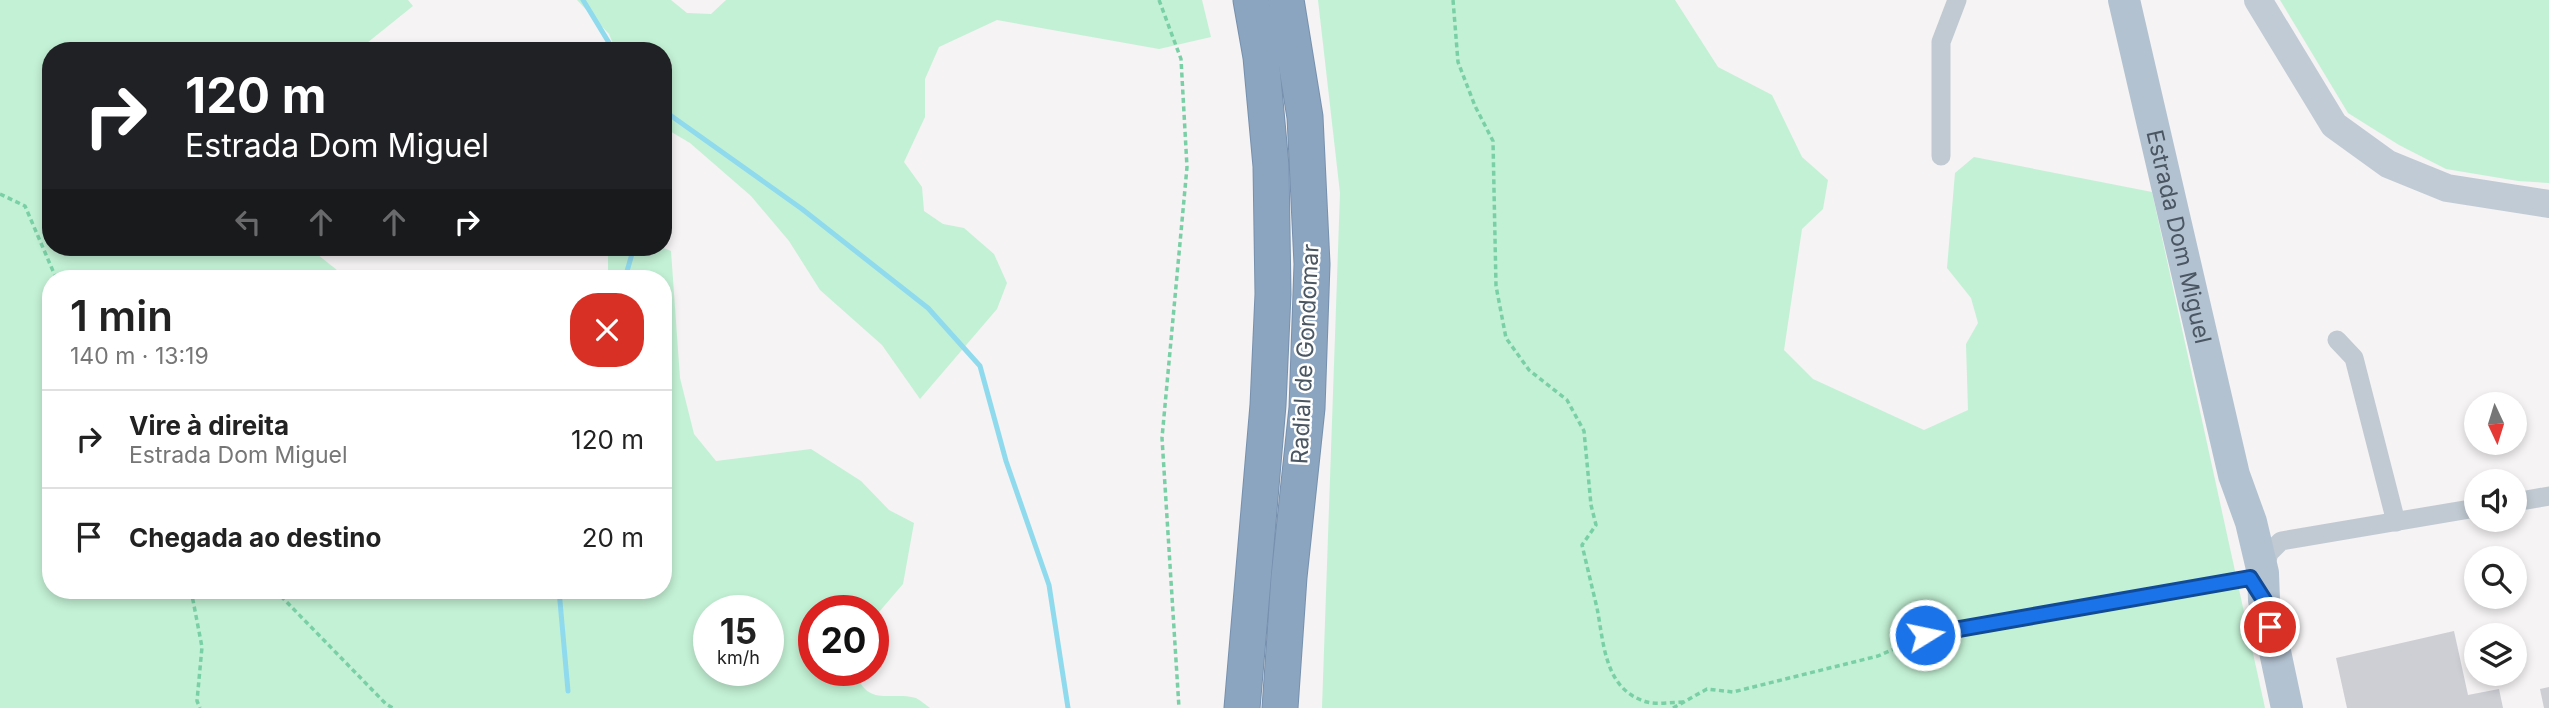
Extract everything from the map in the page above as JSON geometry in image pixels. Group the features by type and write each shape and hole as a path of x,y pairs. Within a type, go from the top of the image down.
{"highway":[{"name":"Radial de Gondomar","path":"1242,708 1268,405 1273,294 1271,166 1261,57 1251,0"},
{"name":"Radial de Gondomar","path":"1280,708 1307,408 1312,264 1305,117 1286,0"}],"main road":[{"name":"Estrada Dom Miguel","path":"2124,0 2234,475 2251,522 2259,584 2287,708"},
{"path":"2258,0 2334,125 2388,164 2447,188 2549,204"},
{"name":"Estrada Dom Miguel","path":"2234,475 2238,522 2259,584"}],"street":[{"path":"1941,156 1941,42 1957,0"},
{"path":"2337,340 2354,358 2396,522"},
{"path":"2527,500 2549,496"},
{"path":"2259,584 2269,552 2281,541 2464,510"},
{"path":"2251,522 2261,531 2281,541"}],"lane":[{"path":"1925,635 2259,584"}],"path":[{"path":"1158,0 1181,59 1187,167 1162,438 1179,708"},
{"path":"1453,0 1458,62 1475,106 1493,141 1496,286 1506,338 1529,370 1567,401 1584,431 1591,505 1596,525 1582,545 1604,654 1613,676 1630,693 1648,703 1684,702"},
{"path":"0,194 25,206 42,244"},
{"path":"193,599 202,648 197,701 200,708"},
{"path":"284,599 386,704 393,708"},
{"path":"1673,708 1707,690 1733,692 1878,656 1925,635"},
{"path":"1684,702 1686,708"}],"green space":[{"path":"0,0 408,0 413,6 368,42 42,42 42,256 319,256 337,270 42,270 42,599 672,599 672,270 608,270 608,256 671,256 680,378 694,434 716,461 811,449 861,481 889,510 914,523 903,584 889,600 889,595 798,595 798,686 863,686 872,694 880,696 916,698 930,708 0,708"},
{"path":"577,0 671,0 687,13 711,14 726,0 1202,0 1211,37 1159,49 997,20 939,47 925,79 925,117 904,162 922,187 924,211 943,224 964,228 994,254 1007,283 997,309 920,399 882,345 820,290 789,241 751,196 690,143 672,132 672,42 612,42 609,34"},
{"path":"1318,0 1675,0 1718,67 1772,95 1802,157 1828,180 1823,209 1802,229 1784,350 1813,379 1924,430 1968,410 1966,344 1978,323 1971,298 1947,268 1955,173 1974,157 2152,192 2265,708 1322,708 1340,193"},
{"path":"2280,0 2549,0 2549,183 2518,181 2446,169 2399,145 2348,113"}],"building":[{"path":"2454,631 2468,695 2499,689 2503,708 2347,708 2336,658"},
{"path":"2549,687 2549,708 2544,708 2540,689"}],"waterway":[{"path":"583,0 609,42"},
{"path":"672,116 802,209 928,308 980,366 1006,461 1049,585 1068,708"},
{"path":"627,270 631,256"},
{"path":"560,599 568,691"}],"route":[{"path":"1925,635 2250,578 2264,600 2270,627"}]}
